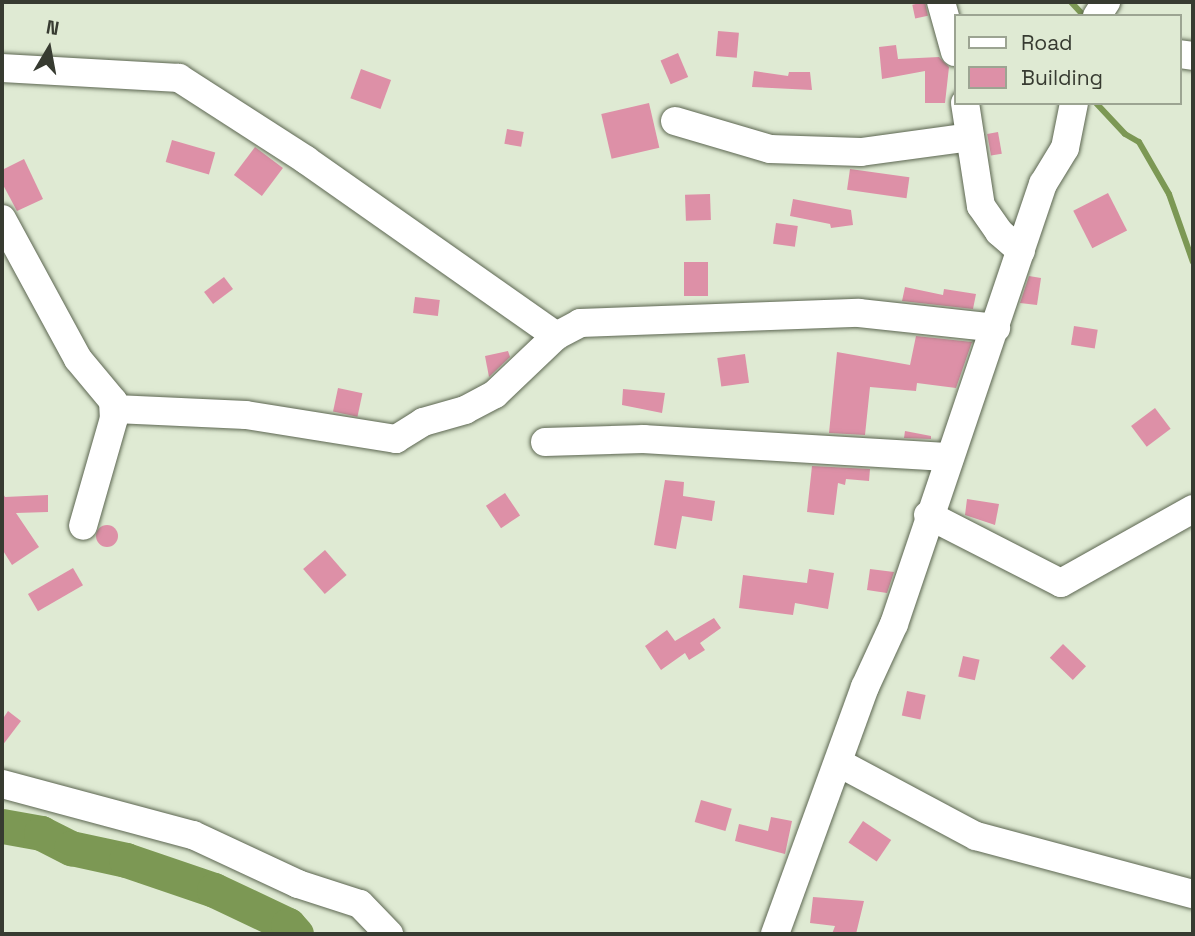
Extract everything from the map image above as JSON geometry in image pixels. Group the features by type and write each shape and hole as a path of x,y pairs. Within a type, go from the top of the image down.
{"street":[{"path":"941,2 954,48"},
{"path":"2,68 178,78 306,160 556,336"},
{"path":"965,105 981,206 999,232 1021,251"},
{"path":"775,934 894,624 928,515 996,328 1043,184 1065,148 1074,105"},
{"path":"675,121 770,149 861,152 970,137"},
{"path":"2,219 78,359 109,393 115,410 83,526"},
{"path":"115,410 246,415 396,439 423,422 466,410 495,394 556,336 580,323 859,313 996,328"},
{"path":"545,442 644,439 949,457"},
{"path":"928,515 1060,583 1193,509"},
{"path":"839,763 976,836 1193,894"},
{"path":"2,784 130,815 193,835 298,884 360,904 389,934"}],"building":[{"path":"925,2 928,16 915,18 912,5"},
{"path":"718,31 739,33 737,58 716,56"},
{"path":"896,45 898,59 939,57 949,67 945,103 925,103 925,71 882,79 879,47"},
{"path":"678,53 688,77 671,84 661,60"},
{"path":"361,69 391,80 380,109 350,98"},
{"path":"754,71 788,76 789,72 810,72 812,90 752,87"},
{"path":"649,103 659,148 612,159 601,114"},
{"path":"507,129 524,132 521,147 504,144"},
{"path":"998,132 1002,154 991,156 987,134"},
{"path":"172,140 215,152 209,175 166,162"},
{"path":"255,147 283,168 262,196 234,175"},
{"path":"24,159 43,199 17,211 2,183 2,170"},
{"path":"850,169 909,177 906,198 847,190"},
{"path":"1108,193 1127,230 1092,248 1073,211"},
{"path":"710,194 711,220 686,221 685,195"},
{"path":"793,199 851,210 853,225 831,228 830,224 790,216"},
{"path":"776,223 798,226 795,247 773,244"},
{"path":"684,262 708,262 708,296 684,296"},
{"path":"1029,276 1041,278 1037,305 1020,303"},
{"path":"224,277 233,289 213,304 204,292"},
{"path":"905,287 943,295 944,289 976,294 973,309 902,301"},
{"path":"415,297 440,300 438,316 413,313"},
{"path":"1074,326 1098,330 1095,349 1071,345"},
{"path":"916,336 972,342 956,388 917,383 916,391 870,387 865,435 829,433 837,352 910,365"},
{"path":"508,351 510,357 489,377 485,356"},
{"path":"745,354 749,383 721,387 717,358"},
{"path":"338,388 362,393 357,417 333,411"},
{"path":"623,389 665,393 662,413 622,405"},
{"path":"1155,408 1171,429 1147,447 1131,426"},
{"path":"905,431 931,436 931,439 904,438"},
{"path":"812,466 870,469 869,481 846,479 845,485 838,483 834,515 807,512"},
{"path":"665,480 684,482 683,496 715,501 712,521 682,516 676,549 654,545"},
{"path":"2,492 5,497 48,495 48,512 16,513 39,547 12,565 2,549"},
{"path":"505,493 520,515 501,528 486,506"},
{"path":"967,499 999,504 995,525 965,515"},
{"path":"107,525 115,528 118,536 115,544 107,547 99,544 96,536 99,528"},
{"path":"325,550 347,575 325,594 303,569"},
{"path":"73,568 83,585 38,611 28,594"},
{"path":"809,569 834,573 828,609 795,603 793,615 739,608 743,575 807,583"},
{"path":"870,569 894,572 887,593 867,590"},
{"path":"714,618 721,628 700,643 705,650 689,660 685,653 661,670 645,646 667,630 675,641"},
{"path":"1063,644 1086,666 1073,680 1050,658"},
{"path":"963,656 980,660 975,680 958,676"},
{"path":"907,691 926,695 920,719 902,715"},
{"path":"8,711 21,721 2,746 2,720"},
{"path":"701,800 732,809 725,831 695,822"},
{"path":"771,817 792,821 785,854 735,841 739,824 768,831"},
{"path":"863,821 891,840 877,862 848,843"},
{"path":"813,897 864,901 856,934 832,934 835,926 810,923"}],"waterway":[{"path":"1071,2 1082,14"},
{"path":"1098,105 1125,134 1139,142 1169,194 1193,262"},
{"path":"2,826 41,833 71,848 126,860 214,890 288,925 296,934"}]}
